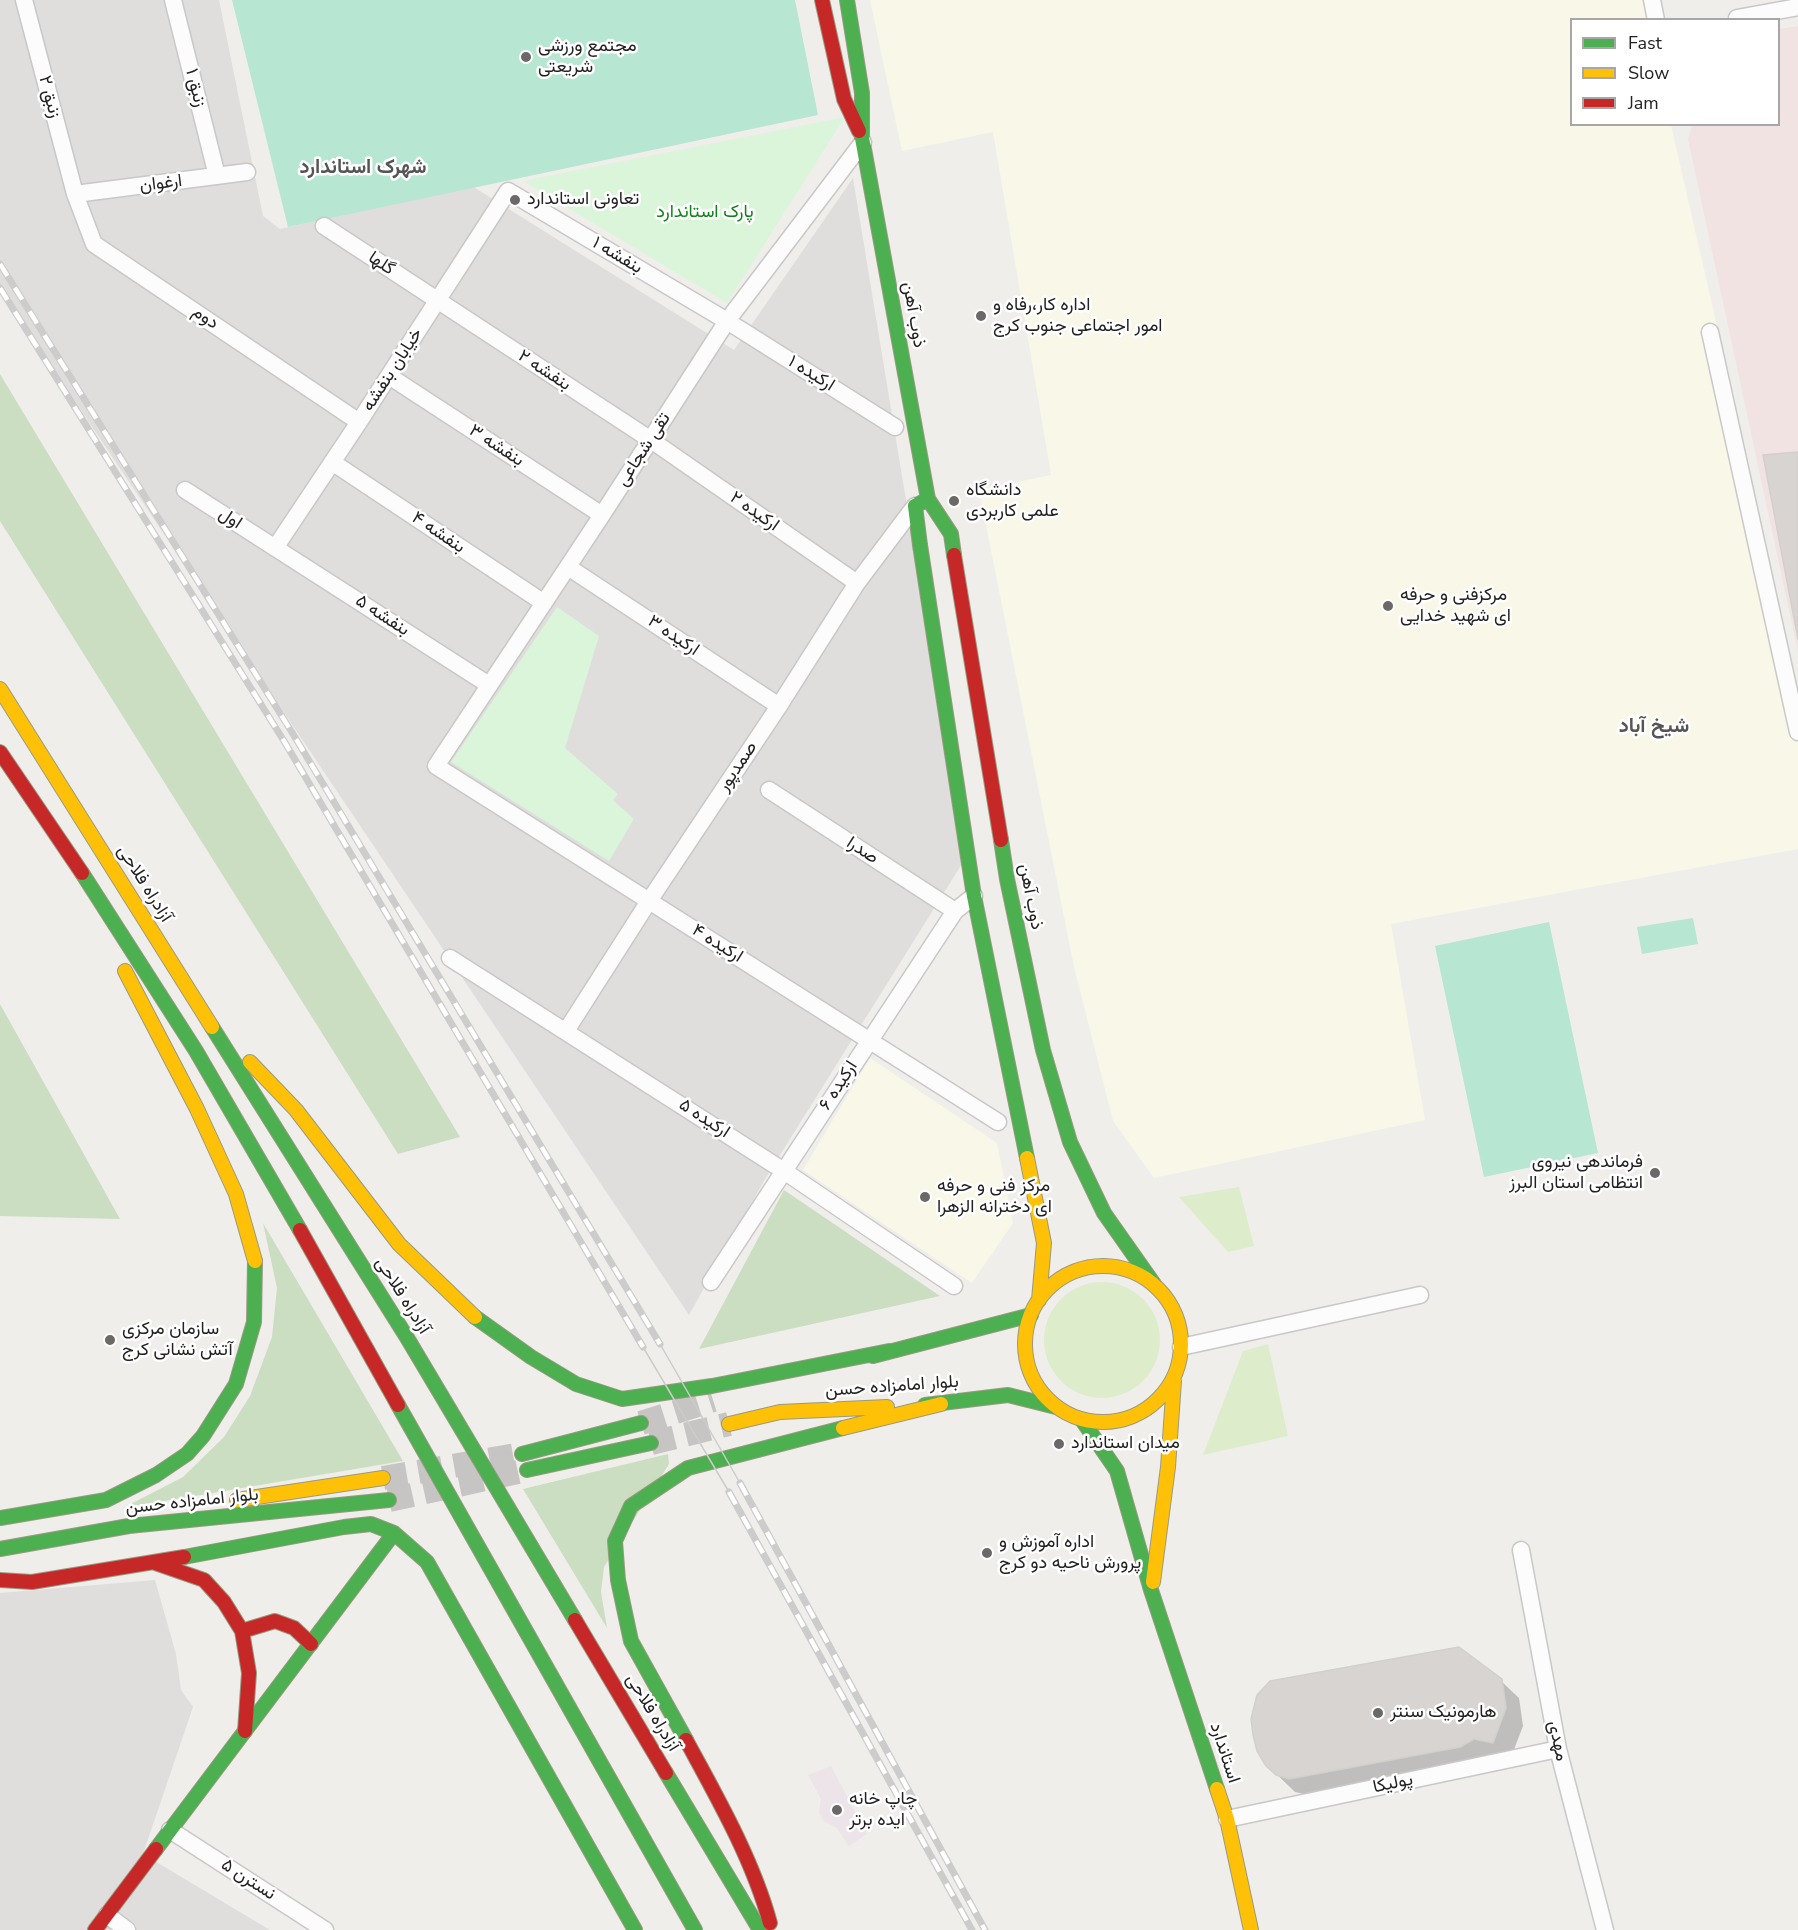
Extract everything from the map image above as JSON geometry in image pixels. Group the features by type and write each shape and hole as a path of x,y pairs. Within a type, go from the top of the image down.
{"main road":[{"name":"ذوب آهن","path":"822,0 844,99 863,140"},
{"name":"ذوب آهن","path":"847,0 862,93 863,140 921,502 974,896 1044,1243 1039,1300"},
{"name":"ذوب آهن","path":"921,502 951,534 1007,879 1043,1050 1070,1142 1104,1213 1154,1284"},
{"name":"آزادراه فلاحی","path":"0,690 406,1336 760,1930"},
{"path":"0,752 93,889 196,1050 695,1930"},
{"path":"974,896 1007,879"},
{"path":"0,1518 106,1500 156,1475 187,1454 203,1436 236,1384 254,1322 255,1257 236,1194 196,1109 130,983 93,889"},
{"path":"207,1017 296,1110 399,1244 469,1313 531,1357 576,1384 622,1399 712,1386 889,1351"},
{"path":"1106,1266 1131,1271 1154,1284 1171,1304 1180,1328 1181,1347 1174,1379 1158,1401 1136,1416 1109,1422 1082,1420 1057,1407 1039,1389 1028,1365 1025,1340 1031,1315 1039,1300 1057,1281 1080,1269 1106,1266"},
{"name":"بلوار امامزاده حسن","path":"712,1400 1031,1315"},
{"name":"استاندارد","path":"1151,1590 1168,1467 1174,1379"},
{"name":"بلوار امامزاده حسن","path":"729,1424 780,1412 941,1404 1008,1395 1057,1407"},
{"path":"771,1930 762,1893 714,1791 631,1641 618,1580 615,1541 631,1506 688,1468 796,1438 941,1404"},
{"name":"استاندارد","path":"1082,1420 1117,1471 1151,1590 1227,1819 1251,1930"},
{"path":"522,1454 641,1423"},
{"path":"527,1470 651,1443"},
{"name":"بلوار امامزاده حسن","path":"11,1533 383,1478"},
{"name":"بلوار امامزاده حسن","path":"0,1549 129,1526 389,1500"},
{"path":"0,1580 32,1582 154,1563 344,1527 371,1524 394,1533 419,1554 432,1570 635,1930"},
{"path":"95,1930 394,1533"},
{"path":"154,1563 204,1580 224,1602 242,1631 249,1673 245,1731"},
{"path":"242,1631 275,1621 294,1628 311,1644"}],"street":[{"name":"زنبق ۲","path":"24,0 75,194"},
{"name":"زنبق ۱","path":"173,0 218,176"},
{"path":"1652,0 1656,18"},
{"path":"1737,18 1798,7"},
{"name":"تقی شجاعی","path":"436,766 727,321 863,140"},
{"name":"ارغوان","path":"75,194 248,172"},
{"name":"بنفشه ۱","path":"508,191 727,321"},
{"name":"خیابان بنفشه","path":"275,548 508,191"},
{"name":"دوم","path":"75,194 94,244 359,422"},
{"name":"گلها","path":"324,226 437,302"},
{"name":"بنفشه ۲","path":"437,302 651,440"},
{"name":"ارکیده ۱","path":"727,321 895,428"},
{"path":"1710,332 1798,732"},
{"name":"بنفشه ۳","path":"389,376 602,515"},
{"name":"ارکیده ۲","path":"651,440 856,583"},
{"name":"بنفشه ۴","path":"332,462 544,603"},
{"name":"اول","path":"185,490 275,548"},
{"name":"صمدپور","path":"566,1031 856,583 921,502"},
{"name":"بنفشه ۵","path":"275,548 489,685"},
{"name":"ارکیده ۳","path":"568,567 778,706"},
{"name":"ارکیده ۴","path":"436,766 998,1122"},
{"name":"صدرا","path":"769,790 955,911"},
{"name":"ارکیده ۶","path":"711,1282 955,911 974,896"},
{"name":"ارکیده ۵","path":"450,958 784,1171 954,1286"},
{"path":"1181,1347 1420,1295"},
{"name":"مهدی","path":"1521,1550 1558,1749 1605,1930"},
{"name":"پولیکا","path":"1227,1819 1558,1749"},
{"name":"نسترن ۵","path":"170,1830 325,1930"},
{"path":"107,1915 127,1930"}],"shaded area":[{"path":"0,0 219,0 263,216 280,229 472,186 734,350 853,178 965,859 765,1179 689,1315 0,290"},
{"name":"مرکزفنی و حرفه ای شهید خدایی","path":"870,0 1643,0 1648,18 1570,18 1570,126 1671,126 1727,370 1798,722 1798,849 1391,924 1425,1120 1154,1178 1113,1121 1074,967 979,490 1051,475 993,132 902,151"},
{"path":"1798,26 1798,652 1688,139 1692,126 1780,126 1780,29"},
{"name":"مرکز فنی و حرفه ای دخترانه الزهرا","path":"870,1058 997,1143 1013,1223 972,1283 803,1170"},
{"path":"155,1580 176,1654 181,1690 193,1707 143,1854 270,1930 0,1930 0,1593"},
{"name":"چاپ خانه ایده برتر","path":"831,1766 867,1834 849,1846 837,1828 825,1822 819,1813 821,1799 808,1775"}],"green space":[{"name":"مجتمع ورزشی شریعتی","path":"232,0 795,0 818,115 288,227"},
{"name":"پارک استاندارد","path":"845,117 727,303 523,181"},
{"path":"0,374 460,1137 398,1154 0,521"},
{"path":"557,607 599,636 565,748 618,794 613,800 634,819 609,861 451,762"},
{"path":"1693,918 1698,944 1642,954 1637,927"},
{"path":"1549,922 1598,1153 1484,1177 1435,946"},
{"path":"0,1004 120,1219 0,1216"},
{"path":"1239,1187 1254,1246 1228,1252 1179,1197"},
{"path":"784,1190 940,1296 699,1349"},
{"path":"263,1223 403,1461 123,1508 183,1477 224,1437 250,1396 272,1337 277,1288"},
{"path":"1102,1282 1124,1286 1143,1299 1156,1318 1160,1340 1156,1362 1143,1381 1124,1394 1102,1398 1080,1394 1061,1381 1048,1362 1044,1340 1048,1318 1061,1299 1080,1286"},
{"path":"1268,1344 1288,1436 1203,1455 1243,1351"},
{"path":"668,1454 669,1464 604,1567 601,1592 607,1628 523,1489"}],"building":[{"path":"1798,452 1798,639 1763,455"},
{"name":"هارمونیک سنتر","path":"1459,1647 1502,1679 1506,1708 1493,1743 1474,1739 1460,1747 1289,1779 1276,1775 1266,1766 1257,1751 1251,1719 1257,1695 1270,1681"}],"tunnel":[{"path":"641,1423 713,1400"},
{"path":"651,1443 729,1424"},
{"path":"383,1478 522,1454"},
{"path":"389,1500 527,1470"}],"tram line":[{"path":"660,1344 740,1483"},
{"path":"643,1347 729,1492"}],"railway":[{"path":"0,264 293,734 660,1344"},
{"path":"0,288 284,741 643,1347"},
{"path":"740,1483 985,1930"},
{"path":"729,1492 972,1930"}],"traffic: fast":[{"path":"847,0 862,93 862,138 928,499 951,534 954,555"},
{"path":"928,499 915,506 920,545 974,896 1027,1158"},
{"path":"1001,840 1043,1050 1070,1142 1104,1213 1154,1284"},
{"path":"82,873 196,1051 300,1230"},
{"path":"212,1027 406,1336 575,1620"},
{"path":"0,1518 106,1500 156,1475 187,1454 203,1436 236,1384 254,1322 255,1261"},
{"path":"873,1356 1031,1315"},
{"path":"475,1317 531,1357 576,1384 622,1399 712,1386 889,1351"},
{"path":"925,1405 1008,1395 1056,1407"},
{"path":"398,1405 695,1930"},
{"path":"1082,1420 1117,1471 1151,1590 1217,1789"},
{"path":"522,1454 641,1423"},
{"path":"686,1740 631,1641 618,1580 615,1541 631,1506 688,1468 843,1428"},
{"path":"527,1470 651,1443"},
{"path":"0,1549 129,1526 389,1500"},
{"path":"156,1849 394,1533 371,1524 344,1527 184,1557"},
{"path":"394,1533 427,1562 635,1930"},
{"path":"666,1773 760,1930"}],"traffic: slow":[{"path":"0,689 212,1027"},
{"path":"125,971 197,1109 236,1194 255,1261"},
{"path":"250,1062 296,1110 399,1244 475,1317"},
{"path":"1027,1158 1044,1243 1039,1300"},
{"path":"1103,1266 1133,1272 1158,1289 1175,1314 1181,1344 1175,1374 1158,1399 1133,1416 1103,1422 1073,1416 1048,1399 1031,1374 1025,1344 1031,1314 1048,1289 1073,1272 1103,1266"},
{"path":"1153,1582 1168,1467 1174,1381"},
{"path":"843,1428 941,1404"},
{"path":"729,1424 780,1412 887,1407"},
{"path":"237,1500 383,1478"},
{"path":"1217,1789 1227,1819 1251,1930"}],"traffic: jam":[{"path":"822,0 844,99 859,131"},
{"path":"954,555 1001,840"},
{"path":"0,752 82,873"},
{"path":"300,1230 398,1405"},
{"path":"0,1580 32,1582 184,1557"},
{"path":"155,1563 204,1580 224,1602 242,1631 249,1673 245,1731"},
{"path":"575,1620 666,1773"},
{"path":"242,1631 275,1621 294,1628 311,1644"},
{"path":"686,1740 744,1852 770,1923"},
{"path":"95,1930 156,1849"}],"place":[{"name":"مجتمع ورزشی شریعتی","path":"526,57"},
{"name":"تعاونی استاندارد","path":"515,200"},
{"name":"اداره کار،رفاه و امور اجتماعی جنوب کرج","path":"981,316"},
{"name":"دانشگاه علمی کاربردی","path":"954,501"},
{"name":"مرکزفنی و حرفه ای شهید خدایی","path":"1388,606"},
{"name":"فرماندهی نیروی انتظامی استان البرز","path":"1655,1173"},
{"name":"مرکز فنی و حرفه ای دخترانه الزهرا","path":"925,1197"},
{"name":"سازمان مرکزی آتش نشانی کرج","path":"110,1340"},
{"name":"میدان استاندارد","path":"1059,1444"},
{"name":"اداره آموزش و پرورش ناحیه دو کرج","path":"987,1553"},
{"name":"هارمونیک سنتر","path":"1378,1713"},
{"name":"چاپ خانه ایده برتر","path":"837,1810"}],"district":[{"name":"شهرک استاندارد","path":"363,168"},
{"name":"شیخ آباد","path":"1654,727"}]}
